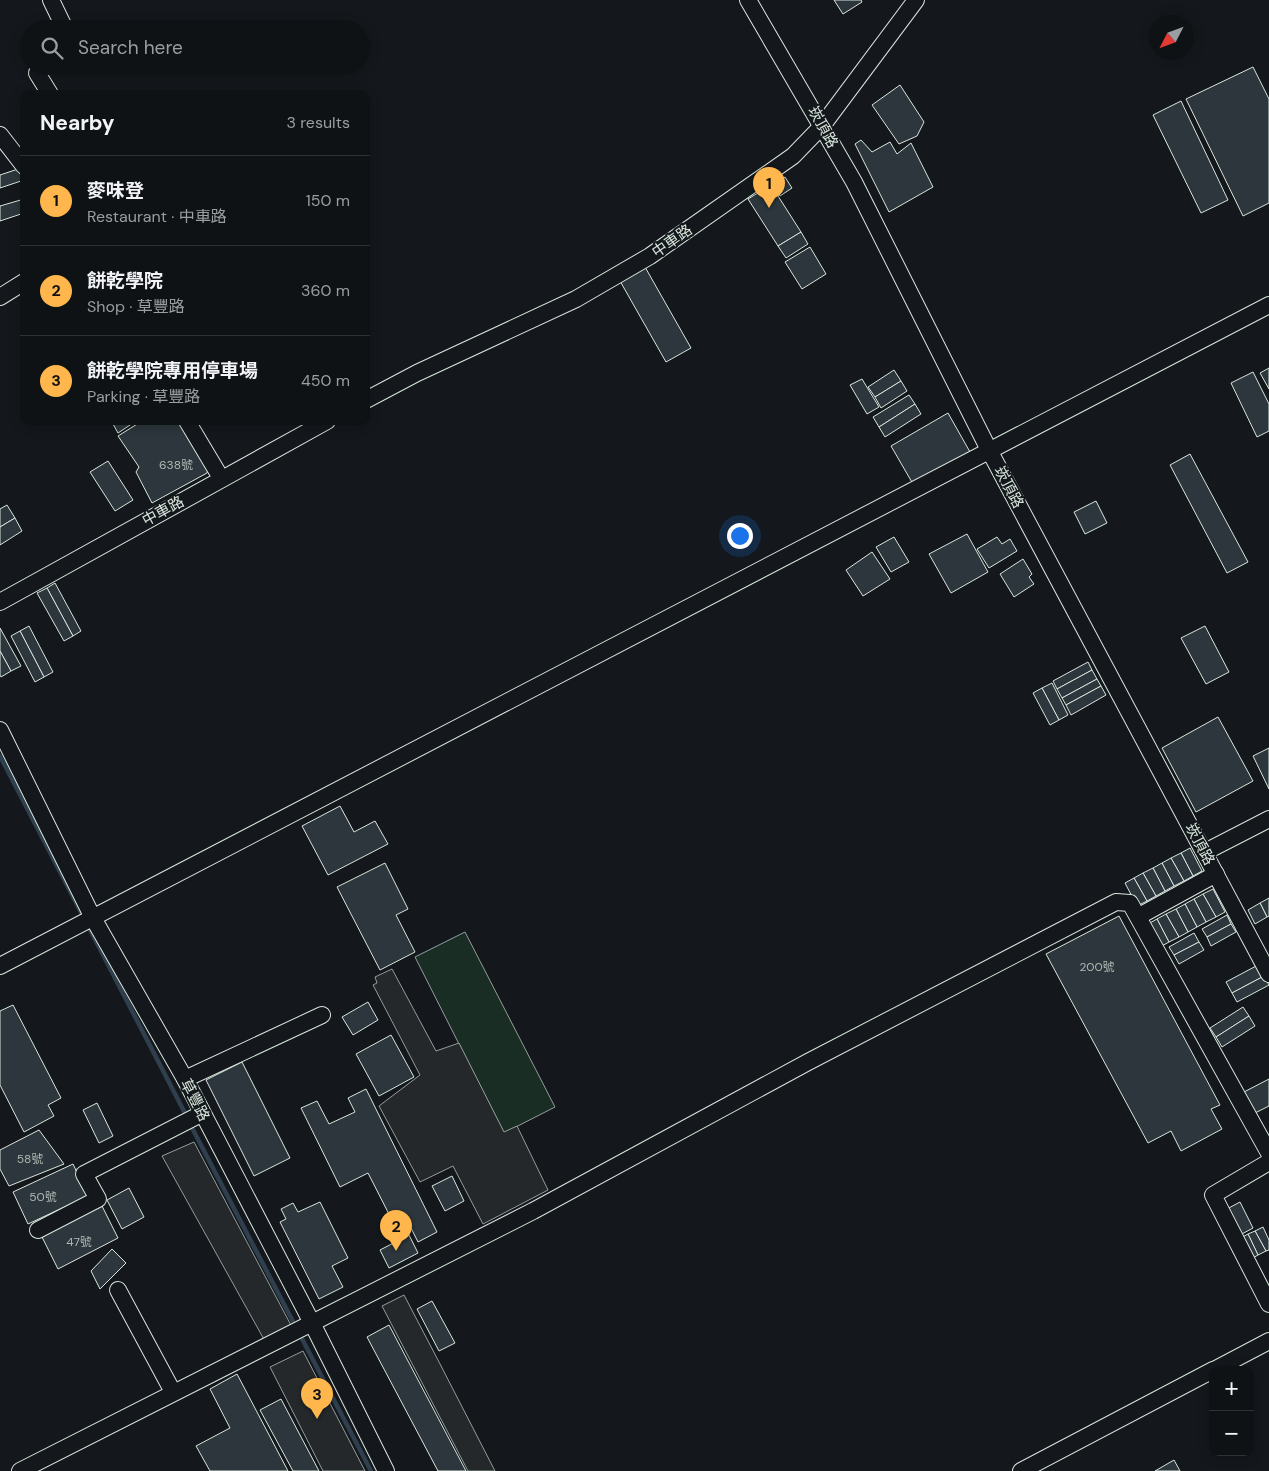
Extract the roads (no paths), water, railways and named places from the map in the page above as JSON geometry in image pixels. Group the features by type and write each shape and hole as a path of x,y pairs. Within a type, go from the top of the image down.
{"street":[{"name":"崁頂路","path":"748,0 854,182 989,450 1269,974"},
{"name":"中車路","path":"370,398 417,373 576,299 650,256 793,156 822,126 916,0"},
{"path":"59,2 63,20"},
{"path":"38,75 48,90"},
{"path":"0,135 20,161"},
{"path":"0,297 20,284"},
{"path":"0,966 1269,305"},
{"path":"189,425 221,478"},
{"name":"中車路","path":"0,602 320,425"},
{"name":"草豐路","path":"0,730 93,918 185,1079 201,1114 312,1322 386,1471"},
{"path":"1205,852 1269,820"},
{"path":"1143,914 1216,874"},
{"path":"20,1471 533,1211 808,1062 1116,902 1130,903 1269,1153"},
{"path":"185,1079 322,1015"},
{"path":"38,1230 98,1199 84,1174 201,1114"},
{"path":"1269,1162 1213,1195 1269,1304"},
{"path":"118,1290 173,1392"},
{"path":"1221,1366 1269,1341"},
{"path":"1020,1471 1209,1372"}],"waterway":[{"path":"0,756 187,1117"},
{"path":"190,1124 371,1471"}],"place":[{"name":"麥味登","path":"769,208"},
{"name":"餅乾學院","path":"396,1251"},
{"name":"餅乾學院專用停車場","path":"317,1419"}]}
